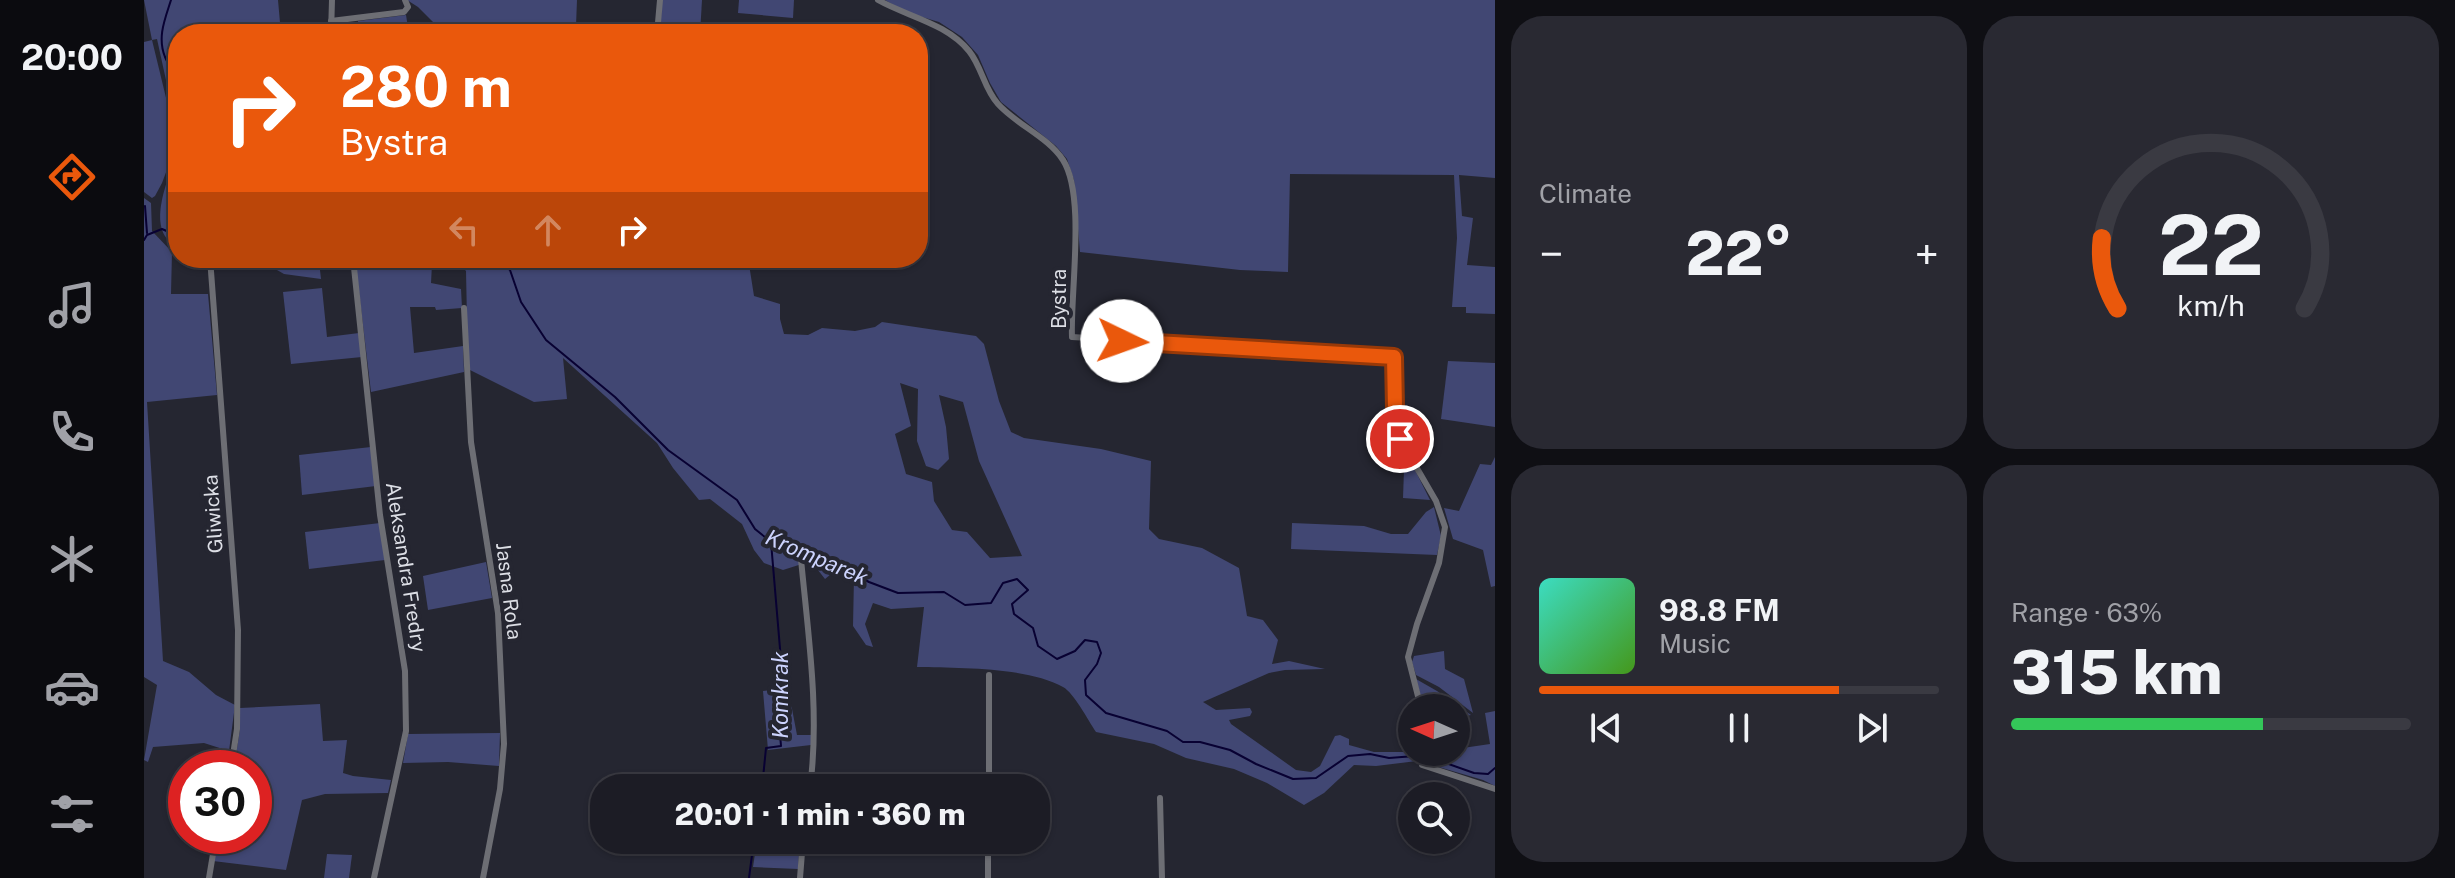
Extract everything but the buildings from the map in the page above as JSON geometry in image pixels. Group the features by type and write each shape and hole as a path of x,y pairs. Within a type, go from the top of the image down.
{"street":[{"path":"332,0 331,21 402,13 408,9 405,0"},
{"path":"658,24 660,0"},
{"name":"Bystra","path":"878,0 957,39 971,54 999,106 1064,161 1071,181 1075,224 1072,337 1394,357 1395,408 1400,439 1436,501 1445,527 1439,563 1408,657 1417,694"},
{"name":"Gliwicka","path":"211,268 238,630 237,729 234,750"},
{"name":"Aleksandra Fredry","path":"354,268 380,515 405,671 406,731 374,878"},
{"name":"Jasna Rola","path":"464,308 471,442 498,613 504,730 500,789 483,878"},
{"path":"801,559 813,691 812,774"},
{"path":"989,675 989,774"},
{"path":"1425,766 1495,789"},
{"path":"1160,798 1162,878"},
{"path":"209,878 213,854"},
{"path":"800,878 802,854"},
{"path":"988,854 988,878"}],"shaded area":[{"path":"144,0 278,0 280,24 168,24 168,89 157,39 152,40"},
{"path":"407,0 577,0 576,24 435,24"},
{"path":"662,0 702,0 701,24 661,24"},
{"path":"739,0 794,0 793,18 738,13"},
{"path":"885,0 1495,0 1495,178 1459,175 1462,216 1473,218 1467,265 1495,267 1495,314 1466,313 1466,307 1452,307 1457,238 1454,175 1290,174 1288,272 1240,270 1080,252 1074,180 1067,159 1056,146 1001,102 978,55 962,37 939,22 905,12"},
{"path":"406,15 407,24 358,24 358,21"},
{"path":"152,40 168,106 168,167 152,198 144,192 144,42"},
{"path":"168,180 168,240 160,218"},
{"path":"144,198 151,203 152,231 168,248 171,294 208,294 217,395 147,402 163,661 189,672 216,695 235,705 229,750 204,743 153,747 148,762 144,760 157,685 144,677"},
{"path":"274,268 320,268 321,279 284,274"},
{"path":"356,268 432,268 431,283 461,289 462,308 436,310 435,307 410,307 414,353 463,346 464,372 371,392"},
{"path":"463,268 750,268 754,296 780,304 784,334 808,335 822,328 855,331 875,327 882,322 976,336 984,344 1011,432 1024,438 1101,449 1151,461 1149,529 1159,539 1202,548 1239,568 1247,616 1263,620 1278,640 1272,664 1289,661 1325,669 1269,673 1203,702 1216,710 1250,708 1250,716 1229,720 1231,724 1296,770 1311,772 1320,766 1335,736 1340,735 1349,739 1349,745 1374,752 1398,752 1398,763 1354,765 1324,793 1304,805 1267,783 1234,769 1186,758 1154,744 1096,732 1072,695 1048,680 992,670 917,667 924,607 891,609 873,603 865,624 873,647 866,645 853,626 854,577 836,570 825,579 814,565 805,563 783,570 764,563 742,524 710,499 699,500 657,443 563,358 567,399 534,402 468,369 466,271","holes":["900,383 918,389 917,441 926,466 938,470 949,459 939,395 963,402 979,461 1022,556 990,558 967,532 952,530 934,501 932,482 906,474 895,434 911,426"]},
{"path":"322,288 327,337 359,333 362,357 291,364 283,292"},
{"path":"1448,361 1495,363 1495,427 1441,419"},
{"path":"371,447 376,486 302,495 299,455"},
{"path":"1495,457 1495,586 1491,587 1483,550 1453,539 1444,508 1459,511 1480,464 1491,465"},
{"path":"1404,470 1415,470 1430,500 1403,498"},
{"path":"1434,507 1441,536 1437,555 1291,549 1292,523 1364,526 1391,534 1408,534"},
{"path":"380,523 385,560 309,569 305,532"},
{"path":"486,562 492,598 428,610 423,576"},
{"path":"1444,651 1445,669 1464,679 1468,694 1448,694 1416,675 1412,662 1414,656"},
{"path":"1416,679 1441,694 1420,694"},
{"path":"788,688 797,735 811,735 811,745 768,750 763,691"},
{"path":"320,704 323,741 347,740 343,773 391,780 388,793 325,794 302,800 286,870 213,861 214,854 272,854 272,750 237,750 240,708"},
{"path":"1495,711 1495,786 1435,766 1470,766 1470,747 1490,744 1485,713"},
{"path":"500,733 499,766 448,762 403,763 408,734"},
{"path":"327,854 352,855 349,878 324,878"},
{"path":"755,854 799,854 798,869 753,867"}],"waterway":[{"path":"168,63 162,42 171,0"},
{"path":"145,206 147,233"},
{"name":"Kromparek","path":"144,240 147,235 162,229 168,232"},
{"name":"Kromparek","path":"508,268 521,302 546,340 615,397 668,450 737,500 755,529 771,542 790,543 810,551 869,582 898,593 944,592 965,605 991,603 1003,583 1017,579 1028,590 1012,604 1014,614 1033,628 1038,646 1057,659 1075,651 1085,640 1097,642 1101,653 1085,680 1086,695 1106,713 1167,731 1183,742 1200,742 1230,750 1293,779 1316,778 1348,756 1370,754 1398,757"},
{"name":"Komkrak","path":"763,774 766,748 781,746 777,697 784,696 771,542"},
{"name":"Kromparek","path":"1454,766 1488,774 1495,768"},
{"name":"Komkrak","path":"749,878 752,854"}],"route":[{"path":"1122,341 1394,357 1395,408 1400,439"}]}
